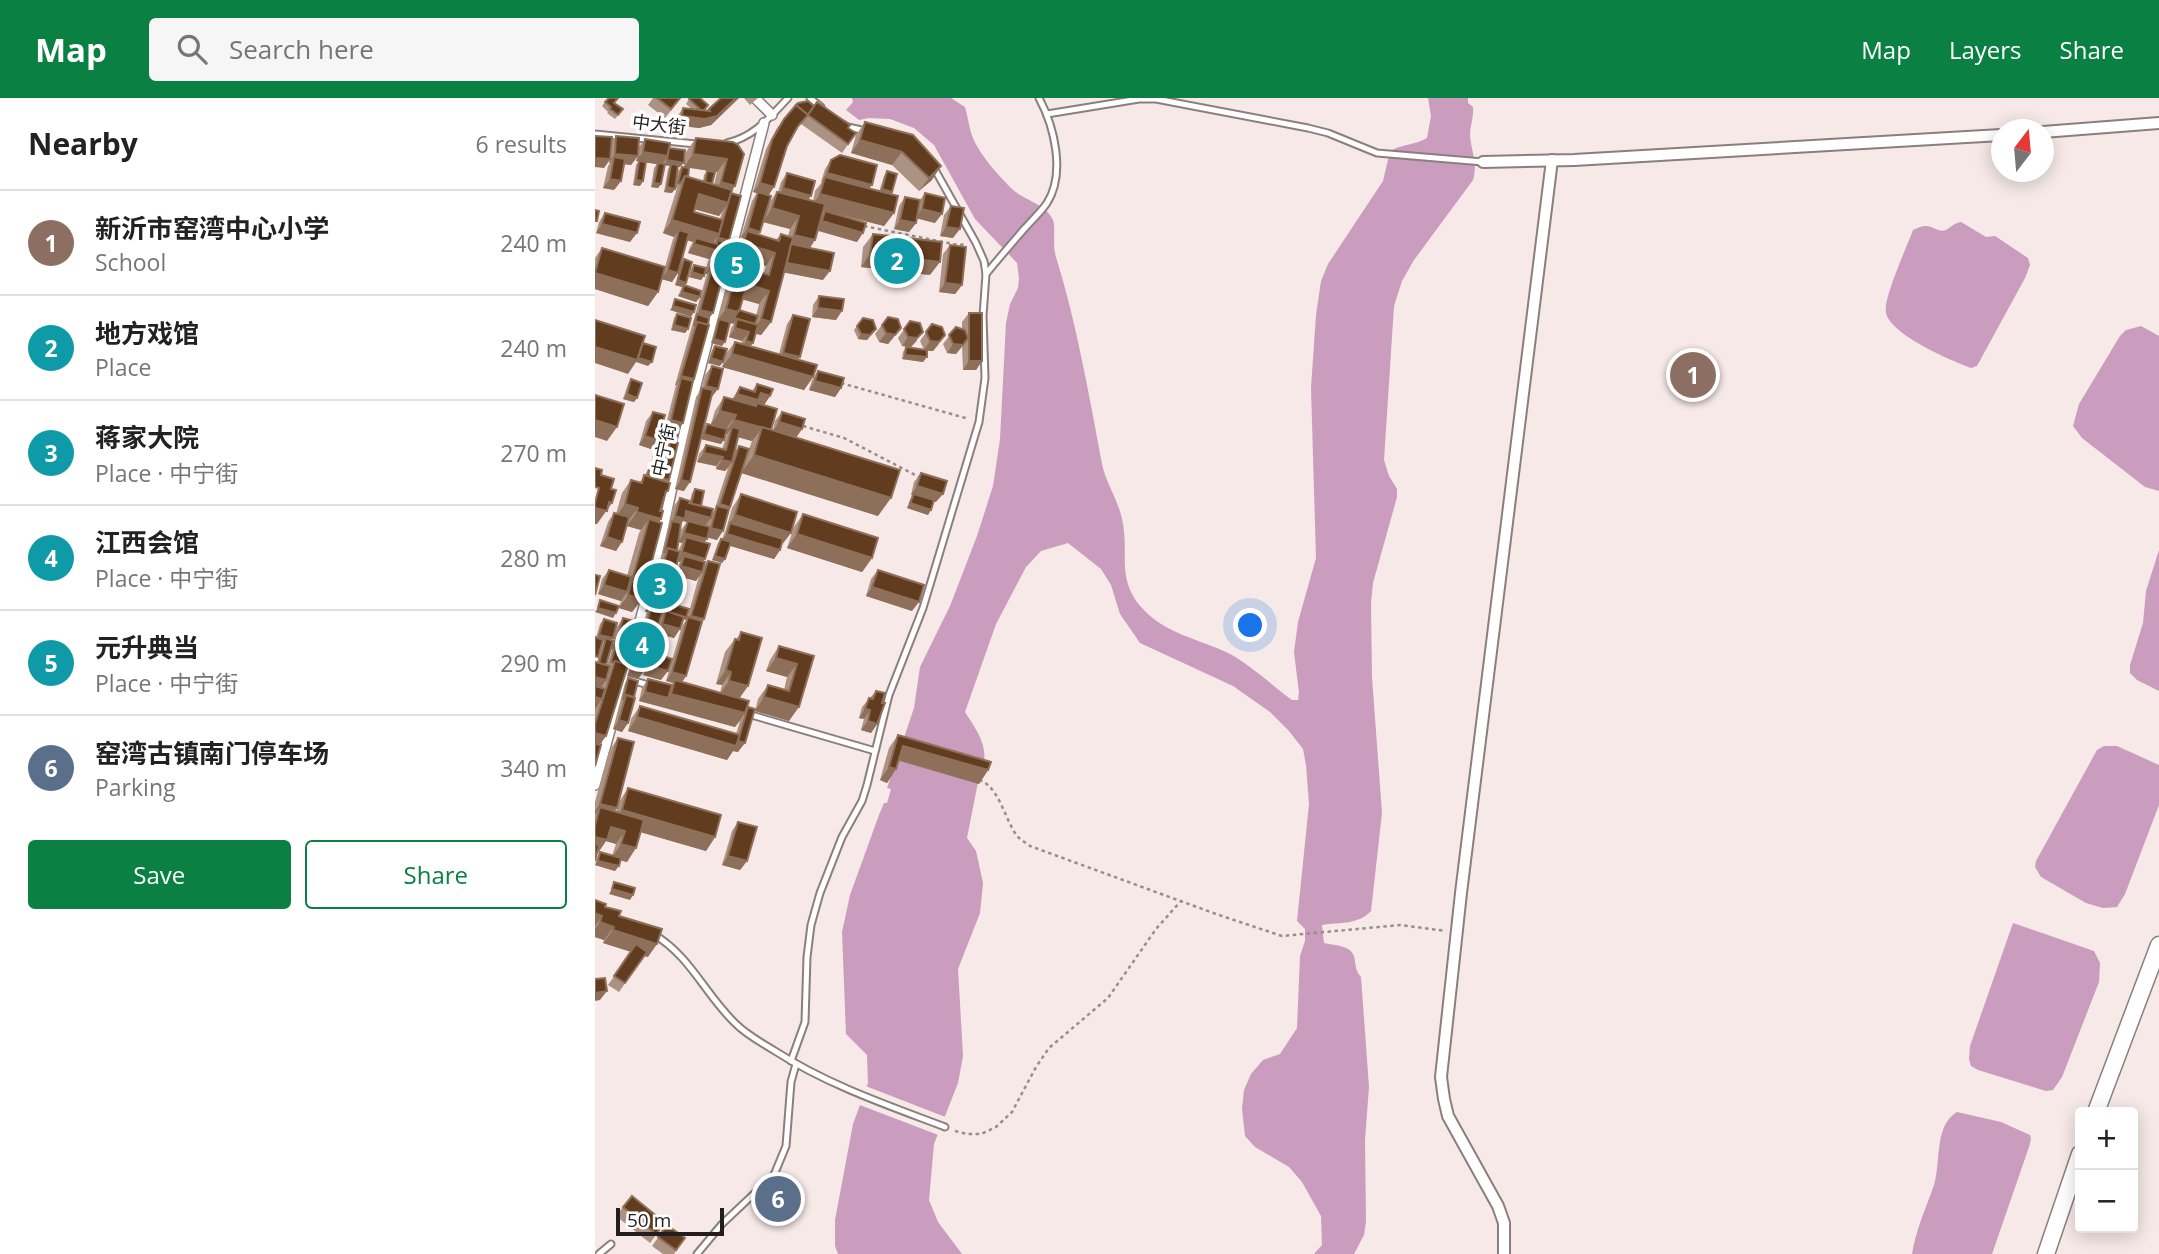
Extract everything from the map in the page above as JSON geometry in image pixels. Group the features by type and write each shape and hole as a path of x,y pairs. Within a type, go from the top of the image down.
{"main road":[{"path":"2098,1107 2159,945"},
{"path":"2046,1254 2075,1169"}],"street":[{"path":"755,98 772,115"},
{"name":"中宁街","path":"595,785 654,570 685,428 764,122"},
{"path":"2054,131 2159,123"},
{"path":"1483,162 1991,136"},
{"path":"1504,1254 1504,1223 1448,1116 1441,1077 1552,160"}],"lane":[{"path":"720,144 753,133 788,98"},
{"path":"810,98 829,113"},
{"path":"986,274 1045,206 1053,186 1056,168 1052,131 1039,98"},
{"path":"1047,114 1139,99 1156,99 1308,128 1328,133 1377,153 1483,162"},
{"path":"838,120 848,127 870,132"},
{"name":"中大街","path":"595,134 700,144"},
{"path":"697,1254 722,1224 774,1175 786,1146 791,1082 805,1022 811,925 842,837 862,801 889,695 923,608 979,422 985,378 983,316 986,274 976,243 930,164"},
{"path":"624,678 664,690"},
{"path":"743,713 875,751"},
{"path":"646,930 681,956 735,1024 794,1063 858,1095 945,1128"},
{"path":"599,1254 611,1244"}],"path":[{"path":"855,224 958,244 976,243"},
{"path":"836,382 979,422"},
{"path":"800,425 844,438 926,480"},
{"path":"974,779 986,782 1019,838 1030,846 1282,936 1400,925 1457,933"},
{"path":"945,1128 967,1134 981,1134 996,1127 1012,1112 1049,1048 1108,998 1156,929 1180,901"}],"shaded area":[{"path":"852,98 951,98 965,107 973,138 995,171 1016,192 1050,215 1054,223 1055,252 1076,334 1102,464 1122,519 1126,576 1134,598 1162,624 1236,657 1292,700 1298,700 1299,693 1294,652 1298,622 1316,558 1311,388 1321,281 1328,264 1383,181 1390,151 1427,138 1431,116 1428,98 1468,98 1468,103 1473,107 1470,135 1475,163 1473,180 1414,260 1402,281 1394,306 1384,460 1397,489 1397,497 1373,583 1371,603 1372,677 1382,813 1371,911 1355,921 1322,925 1324,943 1344,947 1352,952 1361,977 1369,1087 1365,1140 1366,1222 1364,1235 1354,1254 1314,1254 1322,1245 1321,1216 1302,1182 1289,1167 1255,1147 1245,1136 1242,1109 1244,1090 1251,1074 1263,1060 1280,1054 1297,1028 1300,956 1305,941 1305,929 1297,921 1309,804 1303,749 1270,712 1233,686 1140,643 1120,614 1111,585 1101,569 1068,543 1041,551 1026,567 996,624 965,712 984,748 967,838 976,851 983,883 980,913 958,969 963,1056 958,1083 934,1144 929,1200 938,1222 962,1254 838,1254 835,1246 835,1220 853,1124 868,1083 867,1055 846,1034 842,932 850,895 879,815 884,803 887,803 891,789 887,788 914,708 920,667 950,606 993,486 1000,439 1006,323 1019,278 1017,263 975,219 934,145 914,128 890,119 859,120 846,110 853,102"},
{"path":"1961,222 1986,237 1995,236 2028,258 2030,265 1977,366 1971,368 1910,338 1898,330 1886,313 1892,285 1913,230 1929,226 1942,231"},
{"path":"2141,326 2159,336 2159,491 2145,487 2082,438 2073,426 2079,404 2120,336 2126,330"},
{"path":"2159,550 2159,691 2137,680 2130,673 2130,665 2143,623 2146,591"},
{"path":"2104,746 2117,746 2159,765 2159,805 2125,894 2117,907 2103,908 2086,903 2041,877 2035,867 2097,750"},
{"path":"2013,923 2094,951 2100,963 2099,982 2062,1077 2053,1090 2046,1091 1978,1070 1971,1066 1969,1059 1970,1046"},
{"path":"1957,1112 2001,1122 2030,1135 2029,1147 1992,1254 1912,1254 1934,1185 1941,1135 1950,1118"}],"pier":[{"path":"863,1085 948,1118 941,1136 857,1104"}],"building":[{"path":"609,98 618,98 614,103 623,109 618,115 605,102"},
{"path":"657,98 680,98 671,109"},
{"path":"690,98 700,98 708,105 701,110"},
{"path":"721,98 736,98 717,116 705,119 682,116 683,108 710,111"},
{"path":"808,101 814,106 808,115 796,105"},
{"path":"817,102 850,125 848,128 856,133 848,144 808,115"},
{"path":"796,105 808,115 798,126 787,146 774,187 760,183 772,140"},
{"path":"865,122 913,135 941,166 929,178 902,152 860,140"},
{"path":"595,136 612,137 610,159 595,158"},
{"path":"616,136 639,138 638,156 615,154"},
{"path":"696,138 733,142 738,145 744,154 735,186 721,182 727,159 693,154"},
{"path":"645,139 670,143 668,156 643,152"},
{"path":"669,148 685,150 684,163 667,160"},
{"path":"840,155 877,165 872,185 827,173 831,160"},
{"path":"614,157 625,159 621,181 610,179"},
{"path":"639,161 646,162 643,181 636,180"},
{"path":"658,163 665,164 661,184 654,183"},
{"path":"671,164 678,165 675,189 667,187"},
{"path":"682,167 689,168 688,177 685,176 680,184 678,183"},
{"path":"707,171 715,172 712,184 705,182"},
{"path":"887,171 897,174 892,192 882,189"},
{"path":"787,173 815,181 811,196 783,188"},
{"path":"685,176 732,190 728,203 699,194 694,212 723,220 719,234 672,220"},
{"path":"825,177 898,196 894,213 820,194"},
{"path":"758,192 771,196 760,232 748,228"},
{"path":"777,192 825,204 815,240 794,235 799,216 772,208"},
{"path":"731,193 741,196 729,240 718,238"},
{"path":"925,193 945,198 942,214 922,209"},
{"path":"905,197 920,200 916,223 900,220"},
{"path":"951,206 964,208 960,229 946,227"},
{"path":"595,210 599,211 597,221 595,221"},
{"path":"825,211 866,223 863,233 822,221"},
{"path":"605,213 640,222 637,233 602,224"},
{"path":"679,230 689,233 678,273 668,270"},
{"path":"747,231 779,241 781,234 793,238 771,322 761,319 769,291 747,284 739,312 726,309 738,266 769,275 775,253 756,247 750,266 738,262"},
{"path":"873,234 942,242 940,262 870,254"},
{"path":"696,238 717,244 717,240 730,244 723,268 711,265 715,250 694,244"},
{"path":"791,244 834,253 830,271 787,263"},
{"path":"950,245 966,247 962,285 945,283"},
{"path":"602,248 665,267 658,292 595,273"},
{"path":"684,259 692,262 686,283 678,280"},
{"path":"694,265 706,268 704,276 692,272"},
{"path":"712,268 724,271 713,313 700,310"},
{"path":"684,285 701,291 700,297 682,292"},
{"path":"819,296 844,299 842,311 818,308"},
{"path":"675,299 696,305 694,312 673,306"},
{"path":"739,310 758,316 755,324 734,318"},
{"path":"969,313 982,313 982,361 969,361"},
{"path":"677,314 691,318 688,329 674,325"},
{"path":"697,314 709,318 708,325 697,322 694,326"},
{"path":"793,315 810,319 800,357 783,353"},
{"path":"888,317 898,319 901,328 895,335 886,333 882,325"},
{"path":"863,318 873,320 876,329 870,335 861,334 857,326"},
{"path":"719,319 730,322 725,342 714,339"},
{"path":"737,319 758,325 753,343 746,341 749,332 735,328"},
{"path":"595,320 645,336 637,360 595,347"},
{"path":"910,321 920,323 923,332 917,338 908,337 904,329"},
{"path":"697,322 709,325 694,379 681,376"},
{"path":"932,324 942,327 945,335 939,342 930,341 926,332"},
{"path":"956,327 965,330 968,338 963,345 953,344 949,335"},
{"path":"735,342 817,365 813,377 732,354"},
{"path":"643,343 656,347 652,362 638,358"},
{"path":"715,346 727,349 723,362 711,358"},
{"path":"906,347 927,350 927,357 905,355"},
{"path":"712,366 723,369 718,389 706,386"},
{"path":"818,371 844,378 841,388 815,381"},
{"path":"681,378 693,381 683,423 671,420"},
{"path":"631,379 642,383 637,398 627,394"},
{"path":"757,384 773,389 770,396 761,393 758,400 737,394 740,387 755,392"},
{"path":"702,388 713,390 690,482 681,480"},
{"path":"595,395 624,404 617,427 595,420"},
{"path":"724,397 777,409 771,430 734,420 736,415 720,411"},
{"path":"653,412 665,415 657,440 645,436"},
{"path":"782,412 805,419 802,429 779,422"},
{"path":"663,424 669,425 663,447 657,445"},
{"path":"707,424 727,429 724,440 704,434"},
{"path":"672,425 680,427 676,443 670,442 667,446"},
{"path":"732,427 740,429 732,462 704,453 706,445 726,450"},
{"path":"762,427 900,470 891,498 754,455"},
{"path":"670,442 678,443 669,480 661,478"},
{"path":"739,446 749,449 730,507 720,504"},
{"path":"657,447 664,449 663,454 656,453"},
{"path":"654,458 661,460 659,466 652,464"},
{"path":"595,468 602,470 601,475 614,479 611,489 616,490 607,511 595,508 599,488 595,487"},
{"path":"649,469 658,472 656,479 647,476"},
{"path":"921,473 947,481 943,494 917,486"},
{"path":"644,475 670,483 660,511 663,511 661,519 637,512 638,508 625,504 631,480 642,483"},
{"path":"695,489 704,491 701,506 691,504"},
{"path":"741,494 797,512 791,533 735,515"},
{"path":"914,494 934,500 931,510 910,503"},
{"path":"680,498 713,509 711,518 686,511 685,519 675,516"},
{"path":"717,506 729,509 723,531 711,528"},
{"path":"614,513 629,517 622,542 607,537"},
{"path":"803,514 878,538 872,558 797,534"},
{"path":"649,519 662,523 642,599 628,595"},
{"path":"672,521 681,523 677,551 668,548 664,553"},
{"path":"688,521 710,527 707,539 684,533"},
{"path":"730,523 783,539 780,550 727,534"},
{"path":"686,537 710,544 705,559 682,552"},
{"path":"721,539 731,542 725,559 715,556"},
{"path":"668,548 680,552 665,607 652,603"},
{"path":"684,556 705,562 702,572 681,566"},
{"path":"708,561 720,564 704,619 691,616"},
{"path":"609,570 631,577 627,592 604,585"},
{"path":"878,570 924,585 919,602 872,587"},
{"path":"595,575 600,576 595,595"},
{"path":"600,600 619,606 616,613 598,608"},
{"path":"669,603 689,609 686,619 666,611"},
{"path":"652,606 663,609 645,670 633,667"},
{"path":"666,611 684,617 680,629 662,624"},
{"path":"688,617 702,621 686,676 672,672"},
{"path":"623,618 637,622 631,644 617,640"},
{"path":"604,619 617,623 613,638 599,635"},
{"path":"741,632 762,638 748,686 729,681 731,672 726,670 735,639 739,640"},
{"path":"595,637 603,640 598,657 595,656"},
{"path":"606,638 613,641 606,665 599,663"},
{"path":"617,643 630,647 625,664 611,662"},
{"path":"779,646 814,656 799,707 764,697 768,685 789,691 797,664 776,658"},
{"path":"653,653 672,659 668,671 650,666"},
{"path":"615,661 628,665 606,736 595,733 595,724"},
{"path":"595,662 610,666 606,680 595,677"},
{"path":"628,678 638,681 634,697 626,695 623,700"},
{"path":"648,679 672,685 668,698 645,692"},
{"path":"675,680 749,701 745,713 671,694"},
{"path":"595,686 605,689 602,699 595,697"},
{"path":"876,691 885,693 882,703 885,703 877,724 868,721 870,710 865,709 869,698 873,699"},
{"path":"626,695 635,698 628,723 619,720"},
{"path":"640,706 740,735 736,746 637,717"},
{"path":"748,707 755,709 745,743 738,741"},
{"path":"898,735 991,762 988,770 903,746 896,769 889,767"},
{"path":"618,738 634,742 617,808 600,804"},
{"path":"595,744 601,745 595,766"},
{"path":"628,788 721,815 715,837 622,810"},
{"path":"600,807 644,820 636,848 621,844 625,831 611,827 607,840 595,837"},
{"path":"738,822 757,827 747,861 728,856"},
{"path":"595,844 599,845 595,861"},
{"path":"600,852 621,858 619,866 598,861"},
{"path":"614,882 635,888 633,895 612,889"},
{"path":"595,900 606,904 605,907 621,911 619,916 662,929 657,944 613,930 614,927 600,922 602,916 595,913"},
{"path":"636,944 647,952 625,983 614,976"},
{"path":"605,978 607,991 595,993 595,979"},
{"path":"632,1196 665,1223 656,1234 623,1207"},
{"path":"667,1225 685,1238 676,1250 658,1237"}],"place":[{"name":"地方戏馆","path":"897,261"},
{"name":"元升典当","path":"737,265"},
{"name":"新沂市窑湾中心小学","path":"1693,375"},
{"name":"蒋家大院","path":"660,586"},
{"name":"江西会馆","path":"642,645"},
{"name":"窑湾古镇南门停车场","path":"778,1199"}]}
